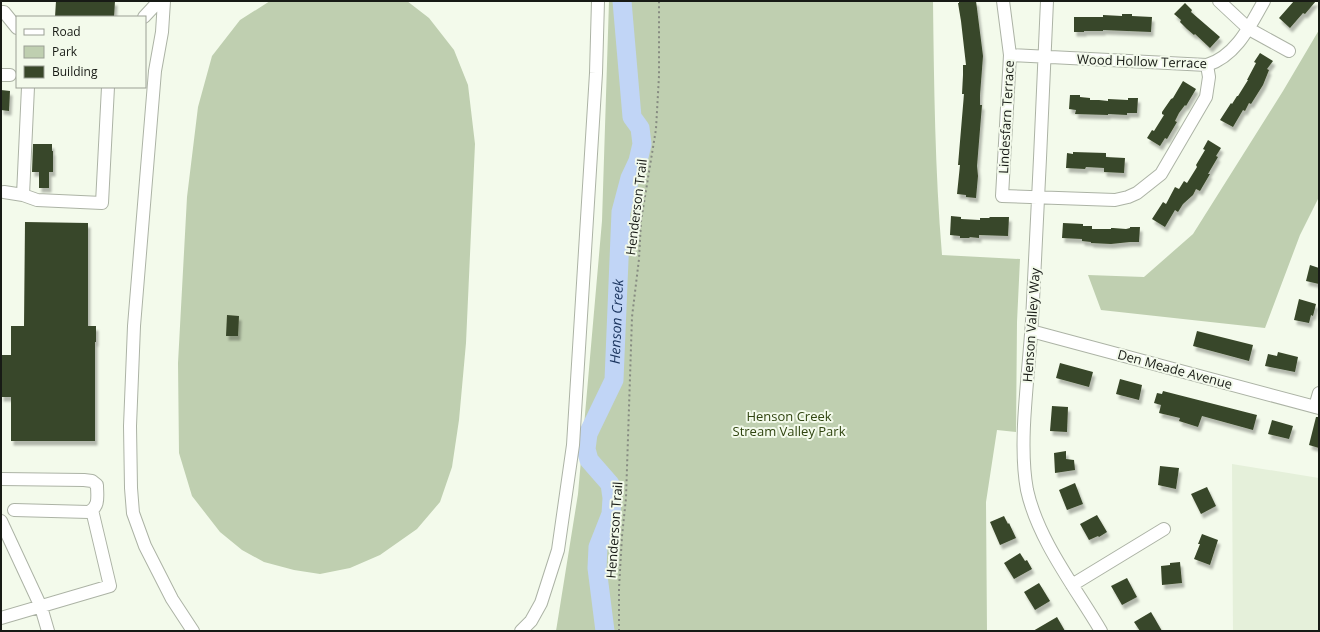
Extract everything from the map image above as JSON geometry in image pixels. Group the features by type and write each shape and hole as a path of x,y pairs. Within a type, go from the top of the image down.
{"street":[{"path":"145,16 159,1"},
{"path":"164,1 162,32 155,71 134,326 130,426 131,488 134,513 145,546 172,599 193,631"},
{"path":"521,631 531,621 540,603 550,578 558,550 573,444 596,81 598,1"},
{"name":"Lindesfarn Terrace","path":"1003,1 1010,56 1002,196 1039,197"},
{"name":"Henson Valley Way","path":"1047,1 1039,197 1023,443 1027,489 1043,535 1101,631"},
{"path":"1219,1 1249,29 1289,51"},
{"name":"Wood Hollow Terrace","path":"1010,56 1045,56 1207,65 1216,62 1230,52 1249,29 1264,1"},
{"path":"1,12 4,12 16,27"},
{"path":"1039,197 1115,200 1128,197 1146,187 1161,174 1206,96 1209,78 1207,65"},
{"path":"23,195 28,88"},
{"path":"4,192 23,195 37,200 102,203 108,88"},
{"name":"Den Meade Avenue","path":"1031,331 1317,407"},
{"path":"1317,407 1319,393"},
{"path":"1,479 84,480 92,481 97,485 96,506 89,512 14,510"},
{"path":"1,618 110,586 92,510"},
{"path":"1,521 40,607 48,631"},
{"path":"1072,585 1164,529"}],"path":[{"name":"Henderson Trail","path":"619,631 619,588 626,498 632,317 642,221 656,129 659,1"}],"shaded area":[{"path":"1232,464 1319,478 1319,631 1233,631"}],"green space":[{"path":"270,1 407,1 429,18 454,50 468,85 475,144 466,343 459,420 452,467 440,502 417,529 380,555 350,568 320,574 294,570 264,562 242,550 220,532 192,496 179,453 178,363 187,197 198,107 212,56 240,20"},
{"name":"Henson Creek Stream Valley Park","path":"609,1 933,1 936,160 942,255 1020,259 1017,322 1016,432 997,430 986,502 987,631 556,631 578,494 602,221"},
{"path":"1319,30 1319,197 1300,235 1265,328 1101,310 1088,275 1144,277 1193,234 1283,91"}],"building":[{"path":"56,1 115,1 114,16 55,16"},
{"path":"959,1 976,1 983,56 980,95 980,105 982,105 976,198 957,194 964,94 962,94 963,65 966,65 958,3"},
{"path":"1294,1 1316,1 1290,28 1279,18"},
{"path":"1185,3 1192,10 1191,12 1220,37 1210,48 1195,34 1194,35 1187,29 1180,22 1181,20 1174,14"},
{"path":"1122,14 1152,17 1151,32 1103,30 1074,32 1074,17 1103,17 1103,15 1122,16"},
{"path":"1260,53 1273,61 1267,69 1269,70 1263,85 1251,104 1249,103 1245,111 1243,110 1233,127 1220,120 1248,80 1256,63 1254,62"},
{"path":"1183,81 1196,89 1186,106 1185,105 1179,113 1175,121 1177,122 1167,139 1165,138 1160,146 1147,138 1152,130 1154,131 1164,115 1162,112 1173,98"},
{"path":"1,90 10,91 9,111 1,110"},
{"path":"1070,95 1080,95 1080,97 1090,98 1090,100 1108,101 1108,99 1128,100 1128,98 1138,98 1137,113 1127,113 1127,115 1075,114 1076,110 1069,109"},
{"path":"1208,140 1221,148 1216,156 1218,157 1208,174 1210,174 1200,191 1196,189 1193,195 1183,204 1178,212 1175,210 1165,227 1152,219 1163,202 1166,204 1175,187 1179,189 1184,181 1187,183 1197,167 1196,165 1205,150 1203,149"},
{"path":"33,144 52,144 53,172 49,172 49,188 39,188 39,172 32,172"},
{"path":"1073,152 1106,153 1106,157 1125,158 1124,173 1104,172 1104,168 1066,168 1067,153 1073,154"},
{"path":"951,216 961,217 961,219 980,220 980,218 1009,217 1008,236 979,235 979,238 960,238 960,236 950,235"},
{"path":"25,222 88,223 88,326 96,326 95,441 11,441 11,397 1,397 1,355 11,355 11,326 24,326"},
{"path":"1063,223 1083,224 1083,226 1092,226 1092,229 1126,229 1130,227 1140,227 1139,242 1111,244 1091,243 1082,241 1082,239 1062,238"},
{"path":"1310,265 1319,268 1319,284 1306,281"},
{"path":"1299,299 1316,304 1313,316 1311,315 1309,323 1294,320"},
{"path":"227,315 239,316 238,336 226,336"},
{"path":"1197,331 1253,345 1249,361 1193,346"},
{"path":"1278,352 1298,357 1295,372 1265,366 1268,354 1277,356"},
{"path":"1060,363 1093,372 1089,387 1056,378"},
{"path":"1120,379 1142,385 1139,400 1116,394"},
{"path":"1163,391 1257,415 1253,430 1202,416 1198,427 1179,421 1180,418 1159,413 1161,405 1154,403 1157,393 1162,394"},
{"path":"1052,406 1068,407 1067,432 1050,431"},
{"path":"1316,417 1319,417 1319,448 1309,445"},
{"path":"1272,420 1293,426 1289,439 1268,434"},
{"path":"1066,451 1066,459 1074,460 1075,470 1055,473 1054,453"},
{"path":"1160,466 1179,468 1176,489 1158,485"},
{"path":"1075,483 1083,504 1067,510 1059,490"},
{"path":"1207,487 1216,506 1201,514 1191,494"},
{"path":"1097,515 1107,532 1099,537 1098,536 1089,540 1080,524"},
{"path":"1004,516 1016,538 1000,545 990,522"},
{"path":"1202,534 1218,540 1210,565 1194,559"},
{"path":"1020,553 1025,561 1027,560 1032,569 1014,579 1004,563"},
{"path":"1180,562 1182,583 1162,585 1161,566"},
{"path":"1127,578 1137,597 1122,605 1111,586"},
{"path":"1039,583 1050,601 1035,610 1024,592"},
{"path":"1151,612 1162,631 1140,631 1134,622"},
{"path":"1057,617 1065,631 1033,631"}],"waterway":[{"name":"Henson Creek","path":"605,631 597,568 598,547 611,514 612,498 610,484 589,460 586,449 588,434 614,380 621,212 630,178 638,161 642,144 640,128 632,117 622,1"}]}
